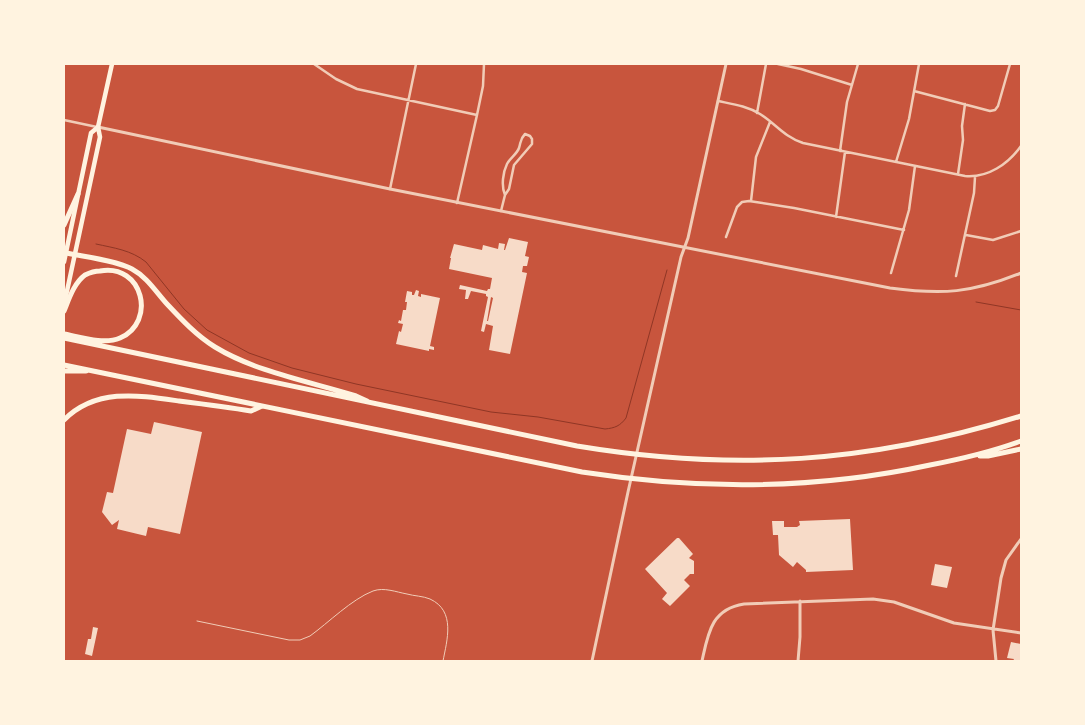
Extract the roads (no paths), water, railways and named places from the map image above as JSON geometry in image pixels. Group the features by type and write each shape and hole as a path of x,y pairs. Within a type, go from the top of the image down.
{"highway":[{"path":"64,225 78,194"},
{"path":"66,253 132,269 147,280 195,333 236,358 356,396 376,405"},
{"path":"64,311 75,286 85,275 106,270 124,274 131,278 137,286 141,302 137,322 121,338 109,341 64,334"},
{"path":"64,338 376,405 623,454 709,461 760,462 855,454 940,439 1021,416"},
{"path":"64,365 582,472 660,482 721,485 804,483 900,472 975,456 1021,441"},
{"path":"64,371 97,372"},
{"path":"64,420 84,405 110,396 121,395 251,411 264,406"},
{"path":"975,456 988,456 1021,449"}],"main road":[{"path":"64,305 100,137 98,127 112,64"},
{"path":"64,262 91,134 98,127"}],"street":[{"path":"314,64 336,79 357,89 477,115"},
{"path":"390,189 416,64"},
{"path":"457,203 483,86 484,64"},
{"path":"592,661 639,442 726,64"},
{"path":"757,113 766,64"},
{"path":"778,64 852,85"},
{"path":"840,151 847,102 858,64"},
{"path":"896,162 909,120 919,64"},
{"path":"914,91 995,110 998,106 1010,64"},
{"path":"718,100 745,107 757,113 790,138 803,143 975,177 991,172 1008,161 1020,151 1021,146"},
{"path":"958,174 963,140 962,126 965,104"},
{"path":"64,120 457,203 890,288 941,293 972,290 1021,273"},
{"path":"751,201 756,157 770,122"},
{"path":"501,211 505,194 509,189 514,165 532,144 530,136 525,134 519,143 519,149 507,164 502,188 505,194"},
{"path":"519,149 526,152"},
{"path":"836,217 845,152"},
{"path":"891,273 904,230 915,166"},
{"path":"956,276 974,193 975,177"},
{"path":"726,237 737,207 742,202 751,201 904,230"},
{"path":"966,234 993,240 1021,231"},
{"path":"996,661 993,630 1001,578 1006,560 1021,539"},
{"path":"702,661 710,628 718,617 728,610 744,604 873,599 894,602 954,623 1021,633"},
{"path":"798,661 800,601"}],"lane":[{"path":"197,621 293,640 303,639 313,634 361,597 377,590 386,590 425,598 435,602 442,609 449,625 442,661"}],"waterway":[{"path":"96,244 128,252 146,262 184,309 207,330 249,353 292,368 356,384 491,412 538,417 605,429 617,426 626,418 667,270"},
{"path":"976,302 1021,310"}]}
